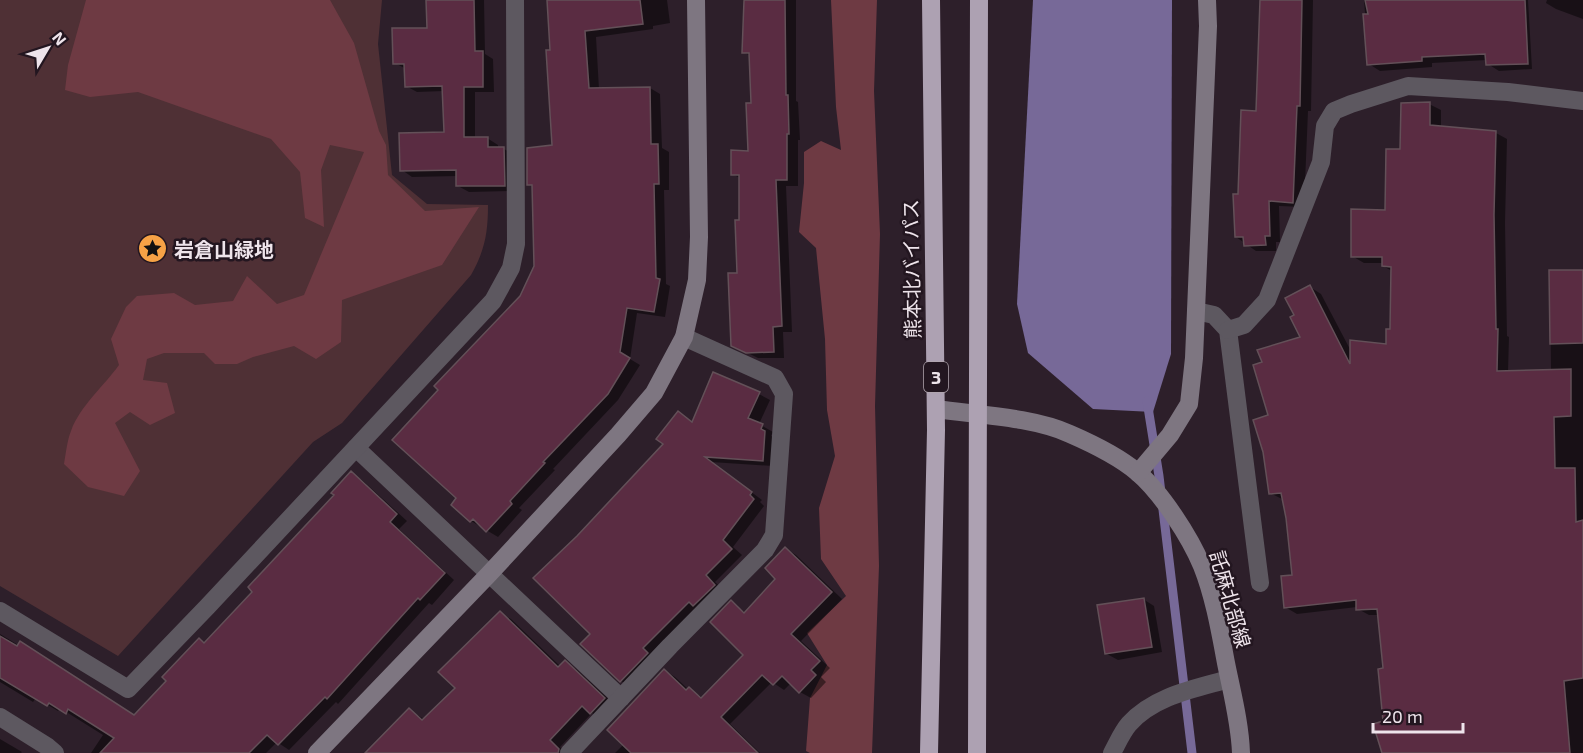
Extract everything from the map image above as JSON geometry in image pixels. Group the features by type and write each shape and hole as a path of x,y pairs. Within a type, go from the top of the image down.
{"highway":[{"name":"熊本北バイパス","path":"930,753 936,409 931,0"},
{"path":"977,753 979,0"}],"street":[{"path":"0,611 128,689 493,301 511,268 516,244 515,0"},
{"path":"317,753 490,573 618,435 654,393 684,337 697,280 699,237 696,0"},
{"path":"1138,473 1170,435 1189,404 1196,310 1208,26 1207,0"},
{"path":"1228,330 1244,325 1267,300 1321,162 1325,126 1334,111 1408,86 1508,92 1583,100"},
{"path":"1196,310 1214,315 1228,330 1260,583"},
{"path":"569,753 765,550 774,535 784,394 775,378 684,337"},
{"name":"託麻北部線","path":"936,409 1025,422 1069,433 1107,452 1138,473 1160,498 1186,535 1202,567 1219,629 1240,734 1240,753"},
{"path":"356,448 621,698"},
{"path":"1112,753 1128,725 1151,704 1229,679"},
{"path":"0,717 55,753"}],"shaded area":[{"name":"岩倉山緑地","path":"0,0 382,0 378,44 392,175 427,204 488,205 485,241 471,275 342,423 313,442 118,656 0,586"},
{"path":"86,0 330,0 354,43 379,131 386,145 388,175 425,211 479,207 442,265 342,300 341,342 316,359 294,346 253,357 237,364 215,364 204,353 164,353 147,359 143,380 167,383 175,413 150,425 130,412 115,423 140,471 124,496 88,487 64,464 68,439 75,422 119,365 111,339 126,307 137,296 174,293 195,305 233,301 247,276 277,304 304,295 364,152 330,145 321,170 324,227 305,218 300,172 271,139 138,92 90,97 65,90 68,65"},
{"path":"831,0 877,0 874,91 880,234 875,406 879,566 872,753 810,753 806,751 810,698 827,665 807,633 846,596 821,559 819,508 835,456 827,410 825,339 816,248 799,232 804,183 804,152 821,141 841,150 836,107"},
{"path":"1033,0 1172,0 1171,354 1153,412 1093,409 1028,353 1017,304"}],"building":[{"path":"426,0 474,0 475,51 483,51 483,87 464,87 464,137 488,137 488,147 504,147 505,186 456,186 456,170 400,171 399,133 444,132 442,86 405,87 404,64 393,64 392,28 427,28"},
{"path":"547,0 640,0 643,24 585,31 589,88 650,87 651,144 658,144 659,184 654,184 656,278 660,279 654,312 627,308 620,352 630,358 608,394 543,462 545,463 510,501 512,504 486,532 473,519 470,522 451,505 456,498 392,440 438,390 434,386 520,296 534,266 532,185 527,185 527,148 552,145 546,50 550,50"},
{"path":"744,0 785,0 786,95 788,95 789,134 787,134 787,180 776,180 782,326 773,327 774,352 746,353 731,346 728,273 737,273 735,220 739,220 739,175 731,175 731,150 748,151 746,103 751,103 749,53 742,53"},
{"path":"1260,0 1302,0 1300,106 1297,106 1293,203 1269,201 1270,236 1265,236 1266,245 1244,246 1243,237 1235,237 1233,194 1238,194 1241,110 1256,111"},
{"path":"1365,0 1525,0 1528,64 1486,65 1485,54 1422,57 1422,61 1367,65 1363,14 1368,14"},
{"path":"1430,102 1430,125 1496,131 1494,215 1496,329 1498,329 1497,371 1571,369 1571,416 1554,417 1555,468 1575,468 1576,522 1583,520 1583,678 1564,681 1570,753 1382,753 1373,724 1383,721 1378,669 1383,668 1377,609 1356,610 1356,600 1284,608 1281,576 1292,575 1281,493 1269,494 1263,452 1253,420 1268,415 1253,365 1262,362 1257,350 1300,337 1290,317 1294,315 1285,298 1310,285 1350,364 1350,340 1386,344 1386,329 1390,329 1391,267 1382,266 1382,257 1351,257 1351,209 1385,210 1386,149 1400,149 1401,103"},
{"path":"1549,270 1583,270 1583,343 1550,344"},
{"path":"713,372 760,392 748,418 763,424 761,429 765,431 763,461 705,457 752,492 750,495 754,499 723,540 732,549 706,575 715,585 693,606 689,602 643,648 648,653 620,682 580,644 590,634 533,578 577,536 663,444 656,439 678,411 692,422"},
{"path":"351,471 397,514 390,522 445,573 420,600 418,598 327,699 325,697 278,745 267,735 249,753 100,753 114,738 68,709 66,714 49,703 47,706 0,678 0,636 17,646 20,641 134,715 166,681 162,677 199,638 204,643 252,592 248,587 334,495 331,493"},
{"path":"785,547 832,592 791,634 820,661 811,670 816,675 799,693 782,676 773,685 762,675 721,717 758,753 631,753 607,730 664,669 686,690 689,687 701,698 743,655 710,622 731,600 744,613 775,579 765,568"},
{"path":"1144,598 1152,647 1105,654 1097,605"},
{"path":"500,611 558,667 565,660 605,698 590,714 582,706 550,740 559,749 558,753 365,753 409,708 422,720 455,688 438,672"}],"waterway":[{"path":"1147,401 1159,476 1192,753"}],"place":[{"name":"岩倉山緑地","path":"153,249"}]}
